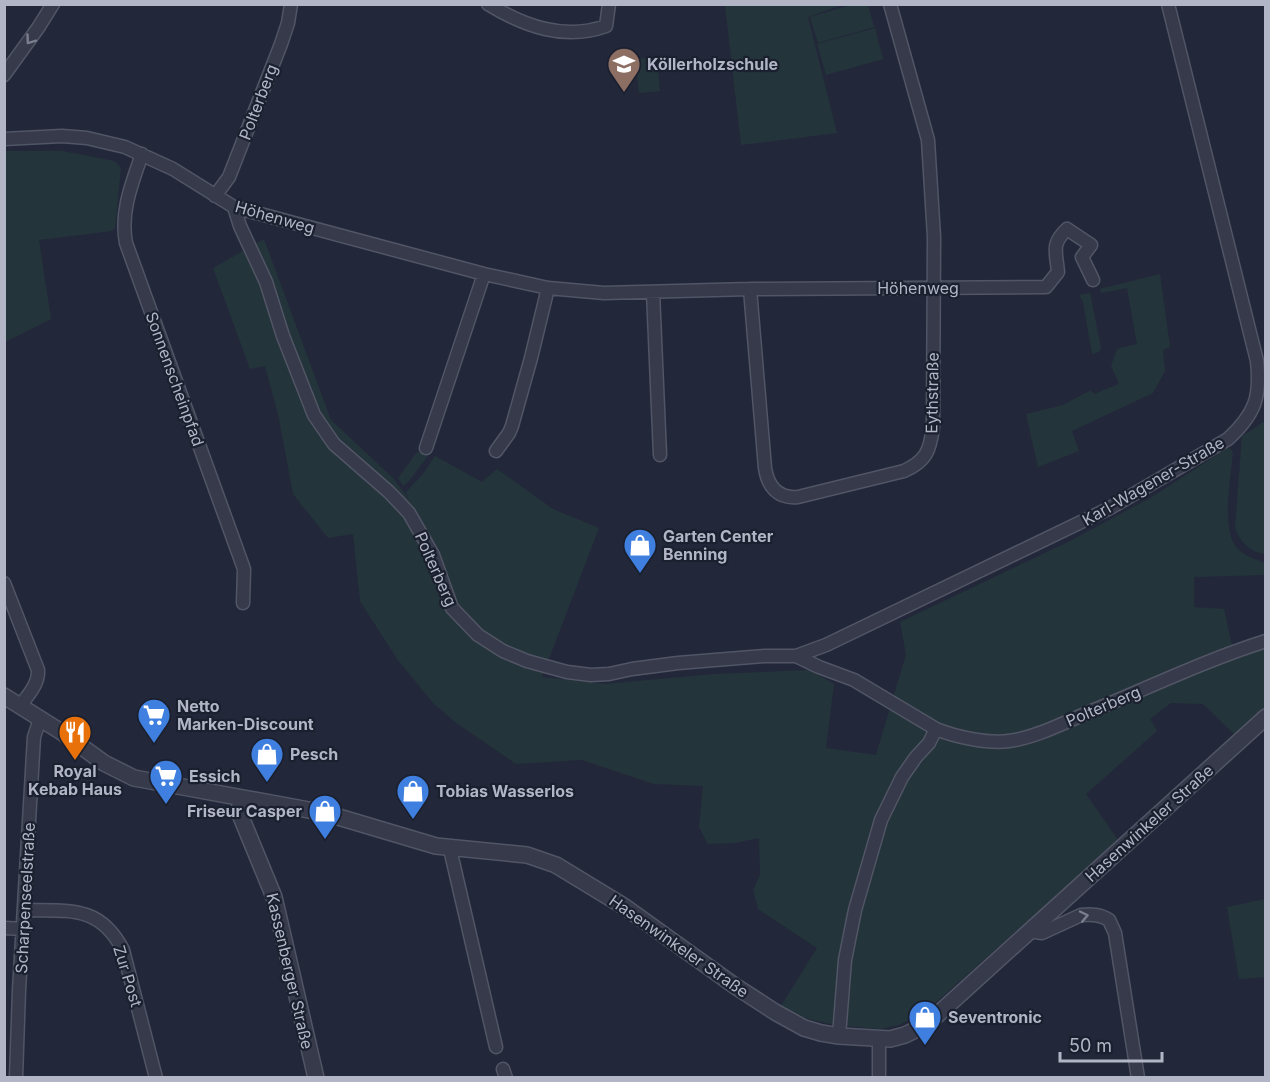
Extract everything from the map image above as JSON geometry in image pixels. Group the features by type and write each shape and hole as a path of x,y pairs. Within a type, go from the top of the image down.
{"street":[{"path":"4,75 53,4"},
{"name":"Polterberg","path":"215,196 229,177 281,44 291,4"},
{"path":"488,4 533,27 557,31 586,31 606,26 609,4"},
{"name":"Eythstraße","path":"750,289 766,477 771,487 792,498 904,471 918,464 931,444 933,427 934,237 928,140 890,4"},
{"name":"Karl-Wagener-Straße","path":"796,656 826,645 1110,508 1228,439 1240,427 1255,405 1259,388 1257,361 1168,4"},
{"name":"Höhenweg","path":"4,139 62,136 87,138 125,147 173,169 234,207 484,274 548,288 604,293 750,289 1046,287 1058,272 1055,246 1059,237 1067,229 1091,245 1082,257 1093,280"},
{"name":"Sonnenscheinpfad","path":"142,153 128,197 124,229 126,243 244,569 243,603"},
{"name":"Polterberg","path":"234,207 240,226 266,282 283,336 314,415 334,444 389,492 409,513 433,555 452,608 477,635 521,659 567,672 591,675 690,662 796,656 854,680 936,729 979,739 1008,741 1052,728 1202,664 1266,641"},
{"path":"426,448 484,274"},
{"path":"496,451 512,426 548,288"},
{"path":"653,292 660,455"},
{"path":"4,583 38,670 34,688 20,706"},
{"name":"Hasenwinkeler Straße","path":"4,696 104,763 134,778 325,813 450,849 527,855 556,865 625,908 775,1012 804,1028 839,1036 879,1039 905,1035 929,1022 1266,717"},
{"name":"Scharpenseelstraße","path":"16,1077 34,737 40,719"},
{"path":"839,1036 845,960 855,910 881,820 903,777 936,729"},
{"name":"Kassenberger Straße","path":"241,799 239,812 274,897 316,1077"},
{"path":"450,849 496,1047"},
{"name":"Zur Post","path":"25,910 79,911 94,917 112,931 123,950 156,1077"},
{"path":"1029,931 1042,933 1088,914 1109,920 1115,933 1138,1077"},
{"path":"4,928 24,929"},
{"path":"879,1039 879,1077"}],"shaded area":[{"path":"854,4 868,5 874,27 818,43 810,17"},
{"path":"725,5 842,5 808,17 837,133 741,145"},
{"path":"875,28 883,59 826,75 817,44"},
{"path":"657,57 660,91 639,93 635,59"},
{"path":"5,151 62,151 110,160 116,162 121,168 115,228 112,231 39,240 51,319 5,342"},
{"path":"264,239 331,420 394,479 409,499 406,492 423,474 435,456 482,482 497,469 553,509 599,528 542,677 605,684 714,674 810,670 834,684 826,748 876,755 890,708 944,740 1013,746 1265,646 1265,708 1234,734 1203,704 1171,703 1150,719 1157,731 1086,794 1118,840 924,1013 899,1025 880,1029 835,1025 800,1017 781,1006 817,948 758,909 753,890 760,875 759,838 735,843 708,844 699,827 703,786 654,784 582,760 516,764 455,722 434,704 397,659 360,601 353,534 328,538 293,494 278,414 265,366 250,369 213,268"},
{"path":"1160,274 1170,347 1163,350 1165,371 1153,393 1072,431 1079,451 1038,467 1026,414 1063,405 1091,390 1094,394 1119,384 1111,366 1117,349 1137,344 1127,288 1101,293 1100,289"},
{"path":"1090,293 1101,348 1099,352 1092,354 1083,302 1079,295"},
{"path":"1265,421 1265,554 1254,551 1246,545 1235,527 1242,436"},
{"path":"1229,447 1233,452 1228,501 1231,538 1242,552 1265,563 1265,575 1194,577 1194,607 1224,609 1232,646 1131,691 1054,722 1013,735 969,733 941,726 893,698 906,655 900,622 1068,542 1152,497"},
{"path":"417,452 430,453 403,486 398,478"},
{"path":"1265,899 1265,977 1239,979 1227,907"}],"place":[{"name":"Köllerholzschule","path":"624,93"},
{"name":"Garten Center Benning","path":"640,574"},
{"name":"Netto Marken-Discount","path":"154,744"},
{"name":"Royal Kebab Haus","path":"75,761"},
{"name":"Pesch","path":"267,783"},
{"name":"Essich","path":"166,805"},
{"name":"Tobias Wasserlos","path":"413,820"},
{"name":"Friseur Casper","path":"325,840"},
{"name":"Seventronic","path":"925,1046"}]}
